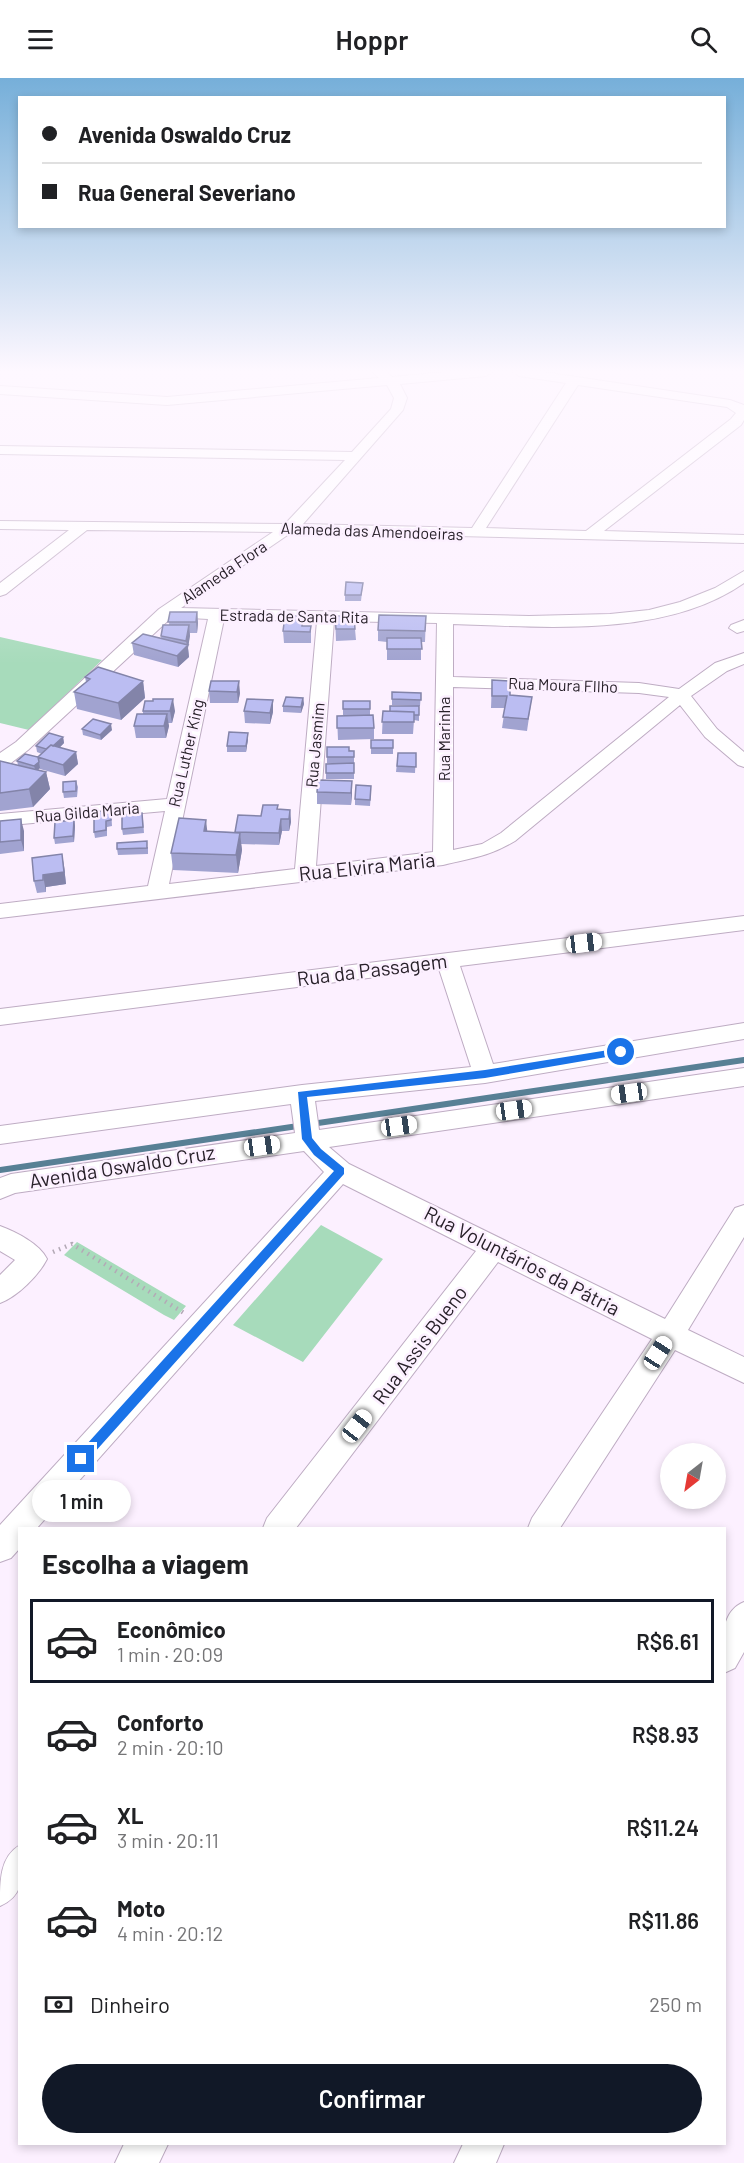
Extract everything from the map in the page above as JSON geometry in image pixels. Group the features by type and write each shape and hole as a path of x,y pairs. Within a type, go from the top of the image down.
{"street":[{"name":"Alameda Flora","path":"165,612 207,580 290,528 345,469"},
{"path":"475,534 517,469"},
{"path":"588,536 675,469"},
{"name":"Alameda das Amendoeiras","path":"0,525 81,528 290,528 744,539"},
{"path":"0,591 81,528"},
{"name":"Estrada de Santa Rita","path":"165,612 533,621 625,617 686,605 717,593 744,576"},
{"path":"0,762 22,746 165,612"},
{"name":"Rua Luther King","path":"157,891 217,614"},
{"name":"Rua Jasmim","path":"305,873 326,616"},
{"name":"Rua Marinha","path":"443,859 445,618"},
{"name":"Rua Elvira Maria","path":"0,911 472,854 489,848 508,837 681,696 715,671 744,658"},
{"name":"Rua Moura FIlho","path":"444,682 639,687 668,691 681,696"},
{"path":"681,696 711,733 744,761"},
{"name":"Rua Gilda Maria","path":"0,820 175,804"},
{"name":"Rua da Passagem","path":"0,1017 744,923"},
{"path":"447,961 485,1074"},
{"name":"Avenida Oswaldo Cruz","path":"6,1186 305,1118 485,1074 744,1031"},
{"name":"Avenida Oswaldo Cruz","path":"0,1135 305,1118 744,1077"},
{"name":"Rua Voluntários da Pátria","path":"305,1118 318,1152 340,1171 744,1371"},
{"path":"18,1527 178,1354 210,1315 340,1171"},
{"path":"544,1527 670,1335 744,1215"},
{"path":"0,1237 34,1259 0,1292"},
{"name":"Rua Assis Bueno","path":"279,1527 495,1246"},
{"path":"0,1547 18,1527"},
{"path":"726,1653 744,1618"},
{"path":"0,1888 18,1866"},
{"path":"135,2163 147,2145"},
{"path":"474,2163 483,2145"}],"path":[{"path":"34,1259 72,1244 210,1315"}],"green space":[{"path":"0,637 102,660 29,730 0,723"},
{"path":"321,1225 383,1259 303,1362 233,1325"},
{"path":"77,1242 186,1306 174,1320 164,1315 64,1255"}],"building":[{"path":"346,582 363,583 361,595 345,595"},
{"path":"170,612 197,612 196,622 168,622"},
{"path":"379,615 426,616 425,631 378,630"},
{"path":"285,616 303,616 302,626 311,626 310,632 283,631"},
{"path":"335,616 354,616 355,629 336,629"},
{"path":"163,625 189,625 186,641 161,636"},
{"path":"143,634 188,645 177,656 132,643"},
{"path":"387,638 421,638 422,649 387,649"},
{"path":"98,667 143,681 118,703 74,692 90,679 85,677"},
{"path":"492,680 510,681 510,695 532,697 528,719 503,717 507,696 492,696"},
{"path":"211,681 239,681 237,692 209,691"},
{"path":"392,692 421,693 421,700 392,699"},
{"path":"286,697 303,698 301,707 283,706"},
{"path":"153,699 173,699 170,711 143,711 145,701 153,701"},
{"path":"247,699 273,700 270,713 244,711"},
{"path":"343,701 370,701 370,709 343,709"},
{"path":"390,706 419,706 419,715 414,715 414,712 390,711"},
{"path":"383,711 414,712 414,722 382,722"},
{"path":"137,714 167,714 164,726 134,726"},
{"path":"373,715 374,728 337,728 337,716"},
{"path":"93,719 111,724 100,735 82,729"},
{"path":"229,732 248,733 246,746 227,746"},
{"path":"49,733 63,737 46,749 36,746"},
{"path":"371,740 393,740 393,748 371,748"},
{"path":"51,745 76,752 63,765 38,757"},
{"path":"327,747 349,747 349,751 354,751 354,757 327,757"},
{"path":"398,753 416,753 416,767 397,766"},
{"path":"25,754 38,757 39,762 34,766 17,761"},
{"path":"0,761 46,772 29,789 0,793"},
{"path":"354,763 354,773 326,773 326,764"},
{"path":"318,780 352,781 351,793 317,792"},
{"path":"76,781 76,791 63,792 63,782"},
{"path":"356,785 371,786 370,800 355,799"},
{"path":"263,805 278,805 277,809 290,810 289,819 281,819 279,833 235,832 238,815 261,816"},
{"path":"111,810 111,820 106,821 106,830 94,832 94,812"},
{"path":"142,813 143,827 122,829 122,815"},
{"path":"179,818 206,820 204,831 240,833 236,855 171,853"},
{"path":"21,819 21,840 0,842 0,821"},
{"path":"74,820 73,836 54,838 55,822"},
{"path":"147,841 147,848 117,849 117,843"},
{"path":"62,854 64,872 43,875 43,880 34,881 32,858"}],"waterway":[{"path":"0,1170 744,1060"}],"route":[{"path":"81,1459 178,1354 218,1305 340,1171 326,1160 307,1139 302,1094 485,1074 621,1052"}]}
